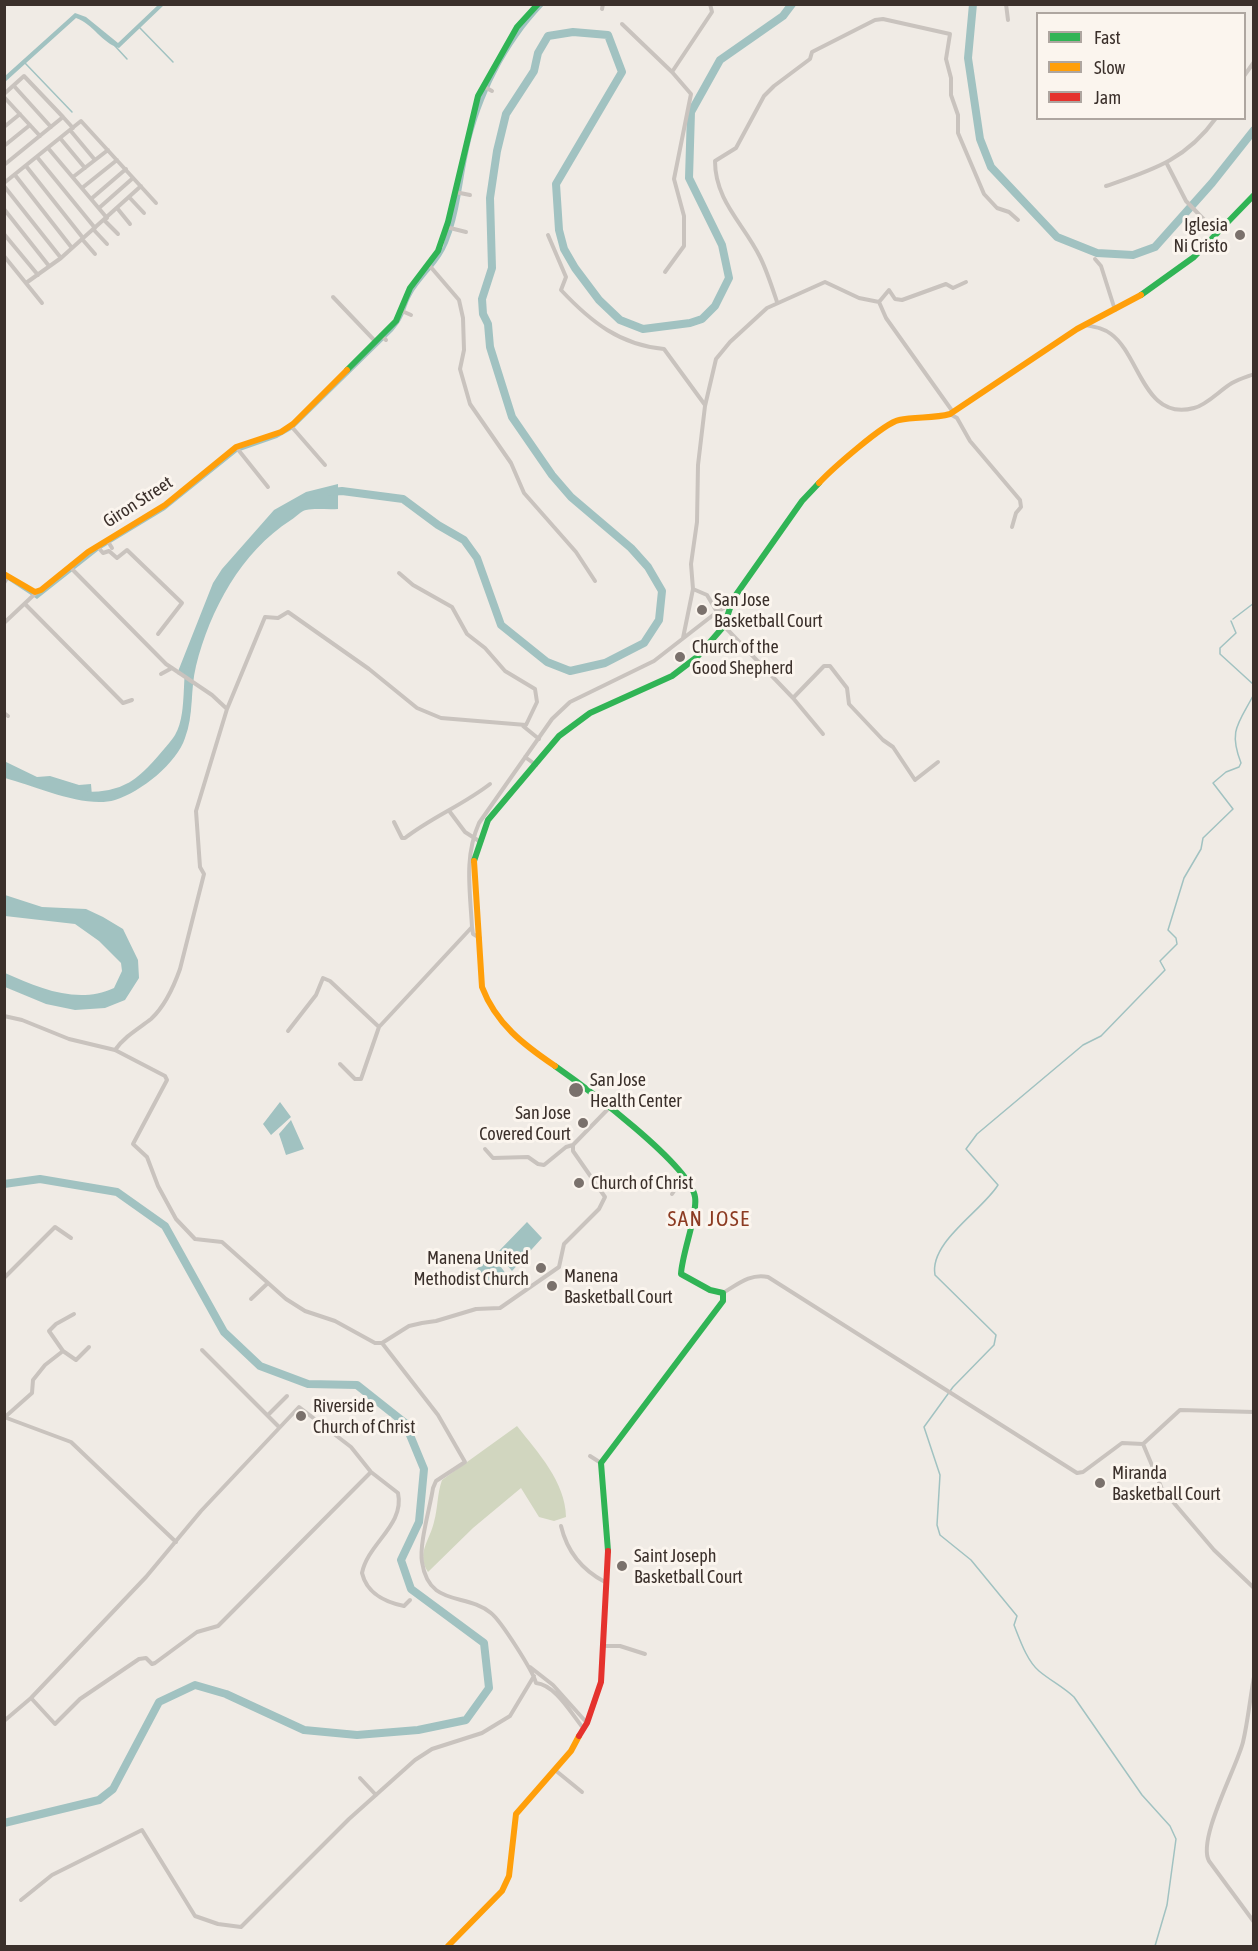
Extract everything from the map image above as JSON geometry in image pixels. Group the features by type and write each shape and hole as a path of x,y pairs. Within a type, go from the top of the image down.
{"street":[{"name":"Giron Street","path":"35,595 108,541 182,495 234,451 292,427 375,341 396,325 406,310 410,288 431,266 445,240 460,180 474,107 487,88 517,27 538,4"},
{"path":"672,72 712,12 710,4"},
{"path":"1006,4 1008,20"},
{"path":"777,302 761,259 746,232 725,205 715,161 736,148 764,96 774,86 810,59 813,52 875,20 883,19 950,34 946,59 951,78 951,95 958,115 958,133 984,194 997,208 1009,212 1018,220"},
{"path":"622,24 691,92 674,179 684,216 684,246 665,272"},
{"path":"505,49 512,52"},
{"path":"40,136 4,96 24,76 63,117 95,160"},
{"path":"14,86 51,127"},
{"path":"4,107 10,103"},
{"path":"4,127 20,114"},
{"path":"4,165 63,117"},
{"path":"1106,186 1167,164 1192,147 1213,120"},
{"path":"62,258 4,185 81,121 156,203"},
{"path":"4,146 30,124"},
{"path":"60,138 85,168"},
{"path":"467,138 475,140"},
{"path":"48,148 118,234"},
{"path":"73,177 108,150"},
{"path":"37,157 107,244"},
{"path":"82,188 117,160"},
{"path":"1167,164 1186,201 1218,234"},
{"path":"26,166 95,254"},
{"path":"91,199 126,169"},
{"path":"15,175 72,248"},
{"path":"99,208 133,178"},
{"path":"26,283 62,258 141,186"},
{"path":"457,192 470,195"},
{"path":"480,938 474,934 472,927 468,859 476,839 488,820 559,736 590,713 672,676 697,657 724,626 730,604 802,501 833,468 897,420 937,418 952,413 1084,325 1115,310 1164,280 1194,257 1254,195"},
{"path":"129,198 144,213"},
{"path":"117,208 130,224"},
{"path":"4,209 50,266"},
{"path":"450,224 466,232"},
{"path":"4,234 38,275"},
{"path":"549,235 566,277 561,290 593,319 620,339 639,346 664,349 705,406"},
{"path":"4,256 42,303"},
{"path":"1095,259 1101,266 1115,310"},
{"path":"431,266 459,300 464,350 459,369 470,404 511,463 532,505 576,552 595,581"},
{"path":"683,639 693,589 691,564 695,540 698,465 705,406 720,352 777,302 828,281 859,298 879,302"},
{"path":"879,302 887,291 891,291 897,300 902,300 946,284 953,288 966,282"},
{"path":"333,297 375,341"},
{"path":"879,302 886,318 957,418 970,441 1020,500 1021,507 1016,513 1012,527"},
{"path":"1084,325 1099,327 1113,335 1151,394 1164,406 1177,410 1195,408 1233,382 1254,374"},
{"path":"292,427 325,465"},
{"path":"234,451 268,487"},
{"path":"165,505 169,511"},
{"path":"108,541 112,548"},
{"path":"98,548 103,553 109,551 117,558 127,550 182,603 158,634"},
{"path":"71,569 174,670 227,709"},
{"path":"399,573 413,585 452,607 467,634 485,648 505,670 535,689 537,702 526,725 522,726"},
{"path":"4,623 35,595 6,578"},
{"path":"693,589 707,595 717,612"},
{"path":"730,604 654,661 570,702 552,719 479,823 474,861 482,987 490,1008 504,1027 652,1143 687,1179 696,1193 696,1201 682,1257 681,1274 710,1290 723,1293 749,1278 758,1275 768,1277 1077,1473 1083,1472 1122,1443 1143,1444 1159,1432 1180,1410 1254,1412"},
{"path":"26,605 123,703 132,700"},
{"path":"115,1050 122,1040 153,1017 175,984 204,874 200,867 196,811 227,709 265,617 278,618 288,612 369,669 417,708 441,718 522,726 539,739"},
{"path":"724,626 793,698 823,734"},
{"path":"793,698 824,666 830,666 847,688 849,704 883,740 893,747 915,780 938,762"},
{"path":"161,674 174,670"},
{"path":"525,757 536,765"},
{"path":"394,822 404,838 432,818 450,812 490,784"},
{"path":"450,812 459,825 476,839"},
{"path":"340,1064 355,1079 361,1079 379,1027 472,927"},
{"path":"288,1030 316,995 323,978 330,981 379,1027"},
{"path":"4,1016 22,1020 69,1040 115,1050 165,1076 167,1080 133,1144 147,1157 158,1186 176,1219 195,1239 214,1240 232,1249 268,1282 305,1311 335,1321 375,1342 382,1342 409,1326 476,1309 500,1308 558,1267 564,1244 599,1209 605,1197 573,1151 573,1144"},
{"path":"485,1149 493,1158 528,1157 541,1165 573,1144 609,1108"},
{"path":"672,1194 678,1185 687,1179"},
{"path":"4,1278 55,1227 71,1238"},
{"path":"251,1299 268,1282"},
{"path":"448,1947 502,1891 510,1876 516,1814 555,1770 585,1726 601,1682 605,1646 605,1582 609,1567 601,1463 723,1301 723,1293"},
{"path":"74,1314 56,1324 49,1331 63,1351 75,1360 89,1347"},
{"path":"382,1342 438,1416 465,1462 436,1481 433,1488 421,1556 429,1582 442,1595 489,1612 504,1629 534,1676 536,1683 543,1683 585,1726"},
{"path":"202,1350 279,1427"},
{"path":"63,1351 45,1365 33,1380 32,1393 5,1417 71,1442 176,1542"},
{"path":"268,1415 287,1396"},
{"path":"4,1720 30,1698 146,1577 296,1408 303,1408 351,1447 371,1472 398,1493 400,1501 398,1514 365,1561 363,1577 377,1597 391,1604 405,1606 410,1600"},
{"path":"1143,1444 1162,1489 1214,1550 1254,1588"},
{"path":"590,1456 601,1463"},
{"path":"30,1698 55,1724 80,1699 139,1659 146,1658 152,1664 155,1663 197,1632 218,1626 371,1472"},
{"path":"561,1526 568,1548 576,1560 605,1582"},
{"path":"605,1646 620,1646 645,1654"},
{"path":"524,1663 553,1684 585,1726"},
{"path":"21,1900 52,1875 142,1830 195,1916 201,1920 241,1927 415,1760 432,1749 482,1733 510,1716 534,1676"},
{"path":"1254,1677 1243,1742 1219,1801 1204,1850 1209,1861 1254,1922"},
{"path":"555,1770 582,1792"},
{"path":"360,1778 376,1795"}],"green space":[{"path":"517,1426 556,1480 561,1491 566,1517 554,1521 539,1517 521,1488 473,1528 428,1572 423,1559 434,1522 442,1480"}],"water":[{"path":"158,5 164,5 119,48 76,18 5,82 5,76 75,13 86,17 118,43"},
{"path":"540,5 544,5 530,20 507,54 480,110 448,243 441,257 414,291 401,320 393,331 293,429 277,438 237,452 165,510 99,550 37,599 5,578 5,576 37,594 41,592 96,549 143,521 235,450 280,433 397,322 403,313 411,289 443,247 481,93 519,28"},
{"path":"338,484 338,509 310,509 300,513 257,548 230,584 202,645 194,675 190,720 185,738 181,748 157,775 125,796 103,802 75,799 5,778 4,761 37,777 50,776 79,785 91,784 92,796 106,796 135,786 180,736 189,678 177,674 213,583 222,569 274,510 306,492"},
{"path":"5,895 42,907 86,909 123,929 138,960 139,978 125,1000 105,1008 75,1010 46,1004 5,987 5,973 45,989 72,995 86,995 114,988 122,971 121,963 99,941 75,924 5,916"},
{"path":"280,1102 291,1117 271,1135 263,1124"},
{"path":"291,1120 304,1149 286,1155 279,1134"},
{"path":"527,1222 542,1238 512,1271 497,1253"},
{"path":"493,1256 506,1274 484,1286 475,1270"}],"waterway":[{"path":"331,492 342,491 403,499 438,525 464,540 477,558 501,625 547,662 570,671 605,663 644,643 659,620 662,591 648,567 631,548 571,497 552,475 512,417 490,347 488,324 483,314 482,299 492,268 490,198 497,151 506,114 534,71 538,53 548,36 573,32 608,35 622,72 556,184 559,230 564,249 599,300 620,320 643,329 690,323 702,319 715,306 729,278 722,245 689,178 691,112 720,60 783,16 792,4"},
{"path":"973,4 968,58 980,139 991,167 1057,237 1097,253 1133,255 1155,247 1212,183 1254,130"},
{"path":"140,28 173,62"},
{"path":"115,46 127,59"},
{"path":"25,63 72,112"},
{"path":"1233,619 1254,603"},
{"path":"1231,621 1236,633 1220,648 1220,654 1254,685"},
{"path":"86,796 111,794 131,786 148,773 172,745 179,736 184,721 189,671"},
{"path":"1155,1946 1167,1905 1176,1839 1170,1826 1142,1795 1074,1697 1039,1671 1031,1662 1014,1625 1017,1616 971,1560 940,1535 937,1525 940,1475 924,1427 953,1387 994,1345 996,1335 935,1275 935,1263 948,1239 998,1185 966,1149 977,1134 1083,1045 1101,1036 1165,970 1160,961 1177,944 1176,938 1168,930 1184,878 1201,849 1203,838 1233,809 1213,783 1226,772 1239,767 1241,763 1235,734 1254,694"},
{"path":"4,1184 40,1179 117,1192 165,1226 224,1332 260,1366 308,1384 357,1385 405,1423 424,1469 419,1522 401,1560 411,1589 484,1643 489,1688 466,1720 418,1730 357,1735 304,1730 226,1694 195,1685 159,1702 113,1789 99,1800 4,1823"}],"traffic: fast":[{"path":"347,370 396,321 410,288 438,251 448,222 478,96 517,27 538,4"},
{"path":"1141,295 1194,257 1254,195"},
{"path":"474,861 488,820 559,736 590,713 672,676 697,657 724,626 733,599 802,501 819,483"},
{"path":"555,1066 634,1127 675,1166 689,1183 695,1197 695,1204 681,1274 710,1290 723,1293 723,1301 601,1463 608,1551"}],"traffic: slow":[{"path":"819,483 858,448 892,423 905,419 950,414 1077,329 1141,295"},
{"path":"4,574 35,592 41,590 88,552 165,505 236,447 281,432 293,424 347,370"},
{"path":"474,861 482,987 503,1023 522,1042 555,1066"},
{"path":"448,1946 502,1891 509,1876 516,1814 571,1751 579,1736"}],"traffic: jam":[{"path":"579,1736 587,1723 601,1682 608,1551"}],"place":[{"name":"Iglesia Ni Cristo","path":"1240,235"},
{"name":"San Jose Basketball Court","path":"702,610"},
{"name":"Church of the Good Shepherd","path":"680,657"},
{"name":"San Jose Health Center","path":"576,1090"},
{"name":"San Jose Covered Court","path":"583,1123"},
{"name":"Church of Christ","path":"579,1183"},
{"name":"Manena United Methodist Church","path":"541,1268"},
{"name":"Manena Basketball Court","path":"552,1286"},
{"name":"Riverside Church of Christ","path":"301,1416"},
{"name":"Miranda Basketball Court","path":"1100,1483"},
{"name":"Saint Joseph Basketball Court","path":"622,1566"}],"district":[{"name":"SAN JOSE","path":"709,1219"}]}
